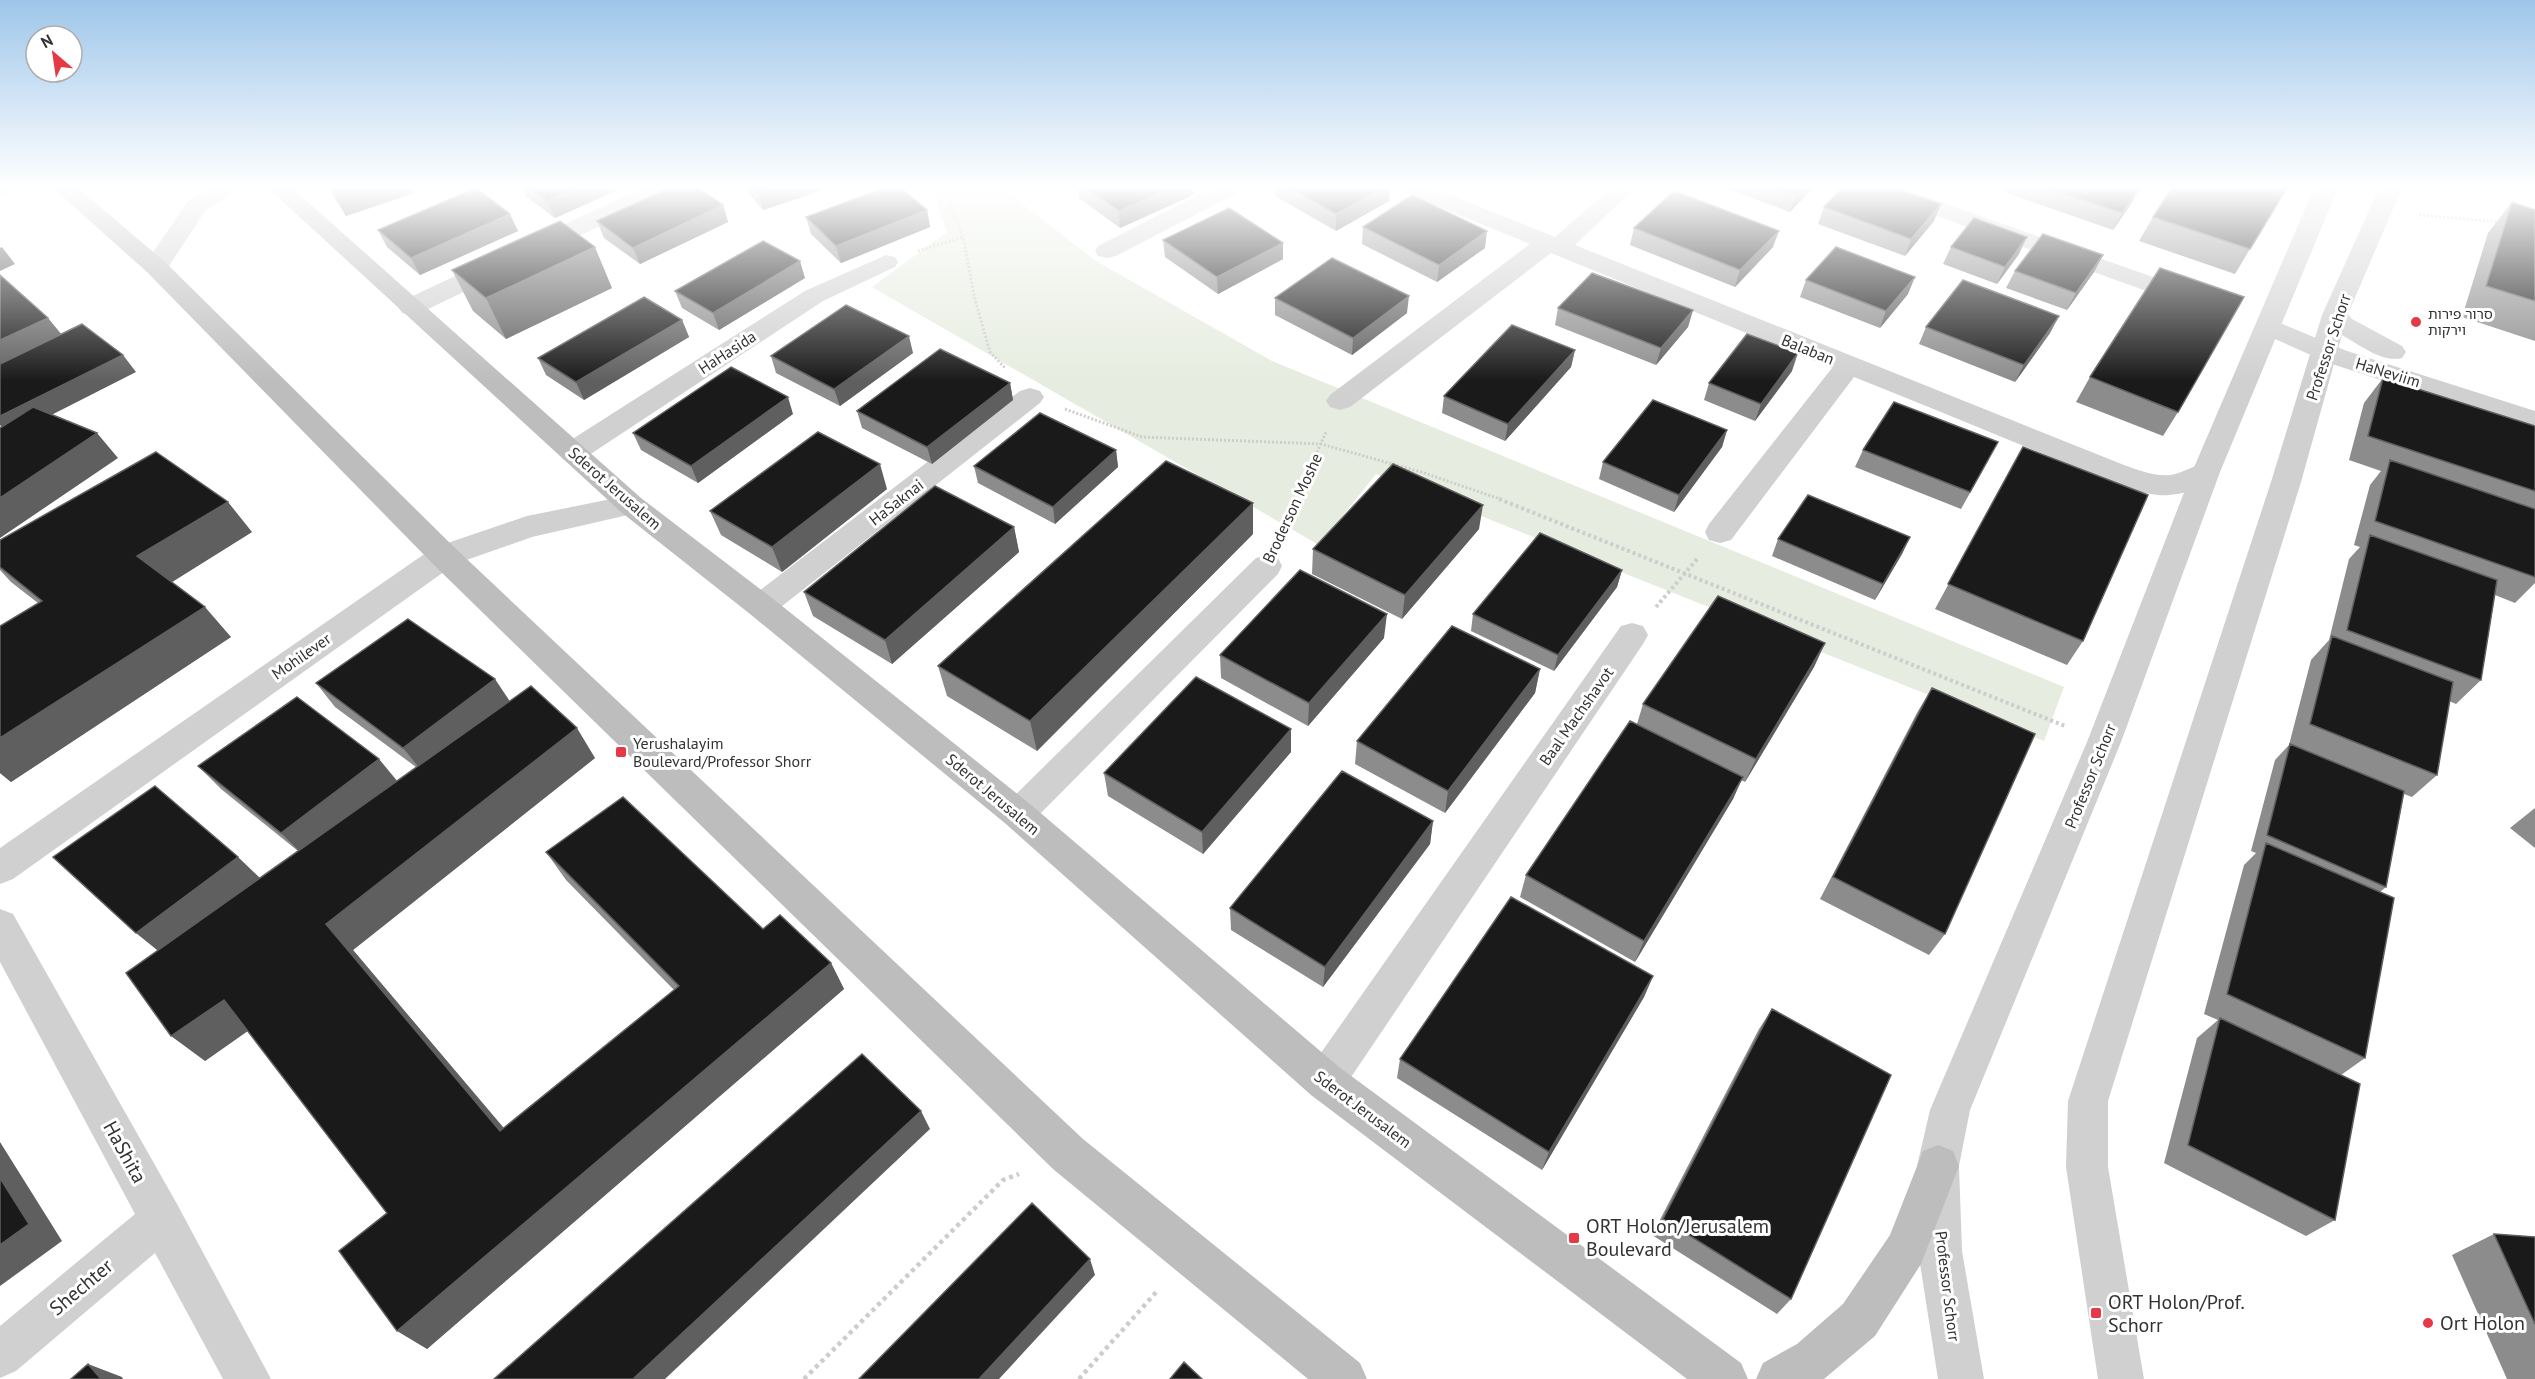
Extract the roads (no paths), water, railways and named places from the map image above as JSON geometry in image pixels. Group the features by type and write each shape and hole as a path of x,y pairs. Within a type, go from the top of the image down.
{"main road":[{"path":"139,252 444,556 1068,1154 1344,1379"},
{"name":"Sderot Jerusalem","path":"350,252 631,505 761,606 1018,814 1325,1081 1725,1379"},
{"path":"1779,1379 1813,1360 1859,1320 1906,1249 1938,1166"}],"street":[{"path":"156,267 166,252"},
{"path":"411,307 525,252"},
{"path":"1340,402 1543,252"},
{"name":"Balaban","path":"1571,252 1848,366 2153,485 2169,486 2184,483 2206,472"},
{"path":"2061,252 2218,308"},
{"name":"Professor Schorr","path":"1961,1379 1940,1251 1938,1166 1950,1110 2104,742 2206,472 2297,252"},
{"name":"Professor Schorr","path":"2121,1379 2087,1167 2088,1101 2331,334 2364,252"},
{"name":"HaHasida","path":"573,452 814,296 886,261"},
{"name":"HaNeviim","path":"2268,326 2331,334 2535,397"},
{"name":"HaNeviim","path":"2331,334 2535,421"},
{"path":"1720,532 1848,366"},
{"name":"HaSaknai","path":"761,606 1030,397"},
{"name":"Mohilever","path":"0,868 444,556 526,527 631,505"},
{"name":"Broderson Moshe","path":"1018,814 1267,566"},
{"name":"Baal Machshavot","path":"1325,1081 1632,635"},
{"name":"HaShita","path":"0,926 248,1379"},
{"name":"Shechter","path":"0,1355 162,1219"}],"place":[{"name":"סרור פירות וירקות","path":"2416,322"},
{"name":"Yerushalayim Boulevard/Professor Shorr","path":"621,752"},
{"name":"ORT Holon/Jerusalem Boulevard","path":"1574,1238"},
{"name":"ORT Holon/Prof. Schorr","path":"2096,1313"},
{"name":"Ort Holon","path":"2428,1323"}]}
